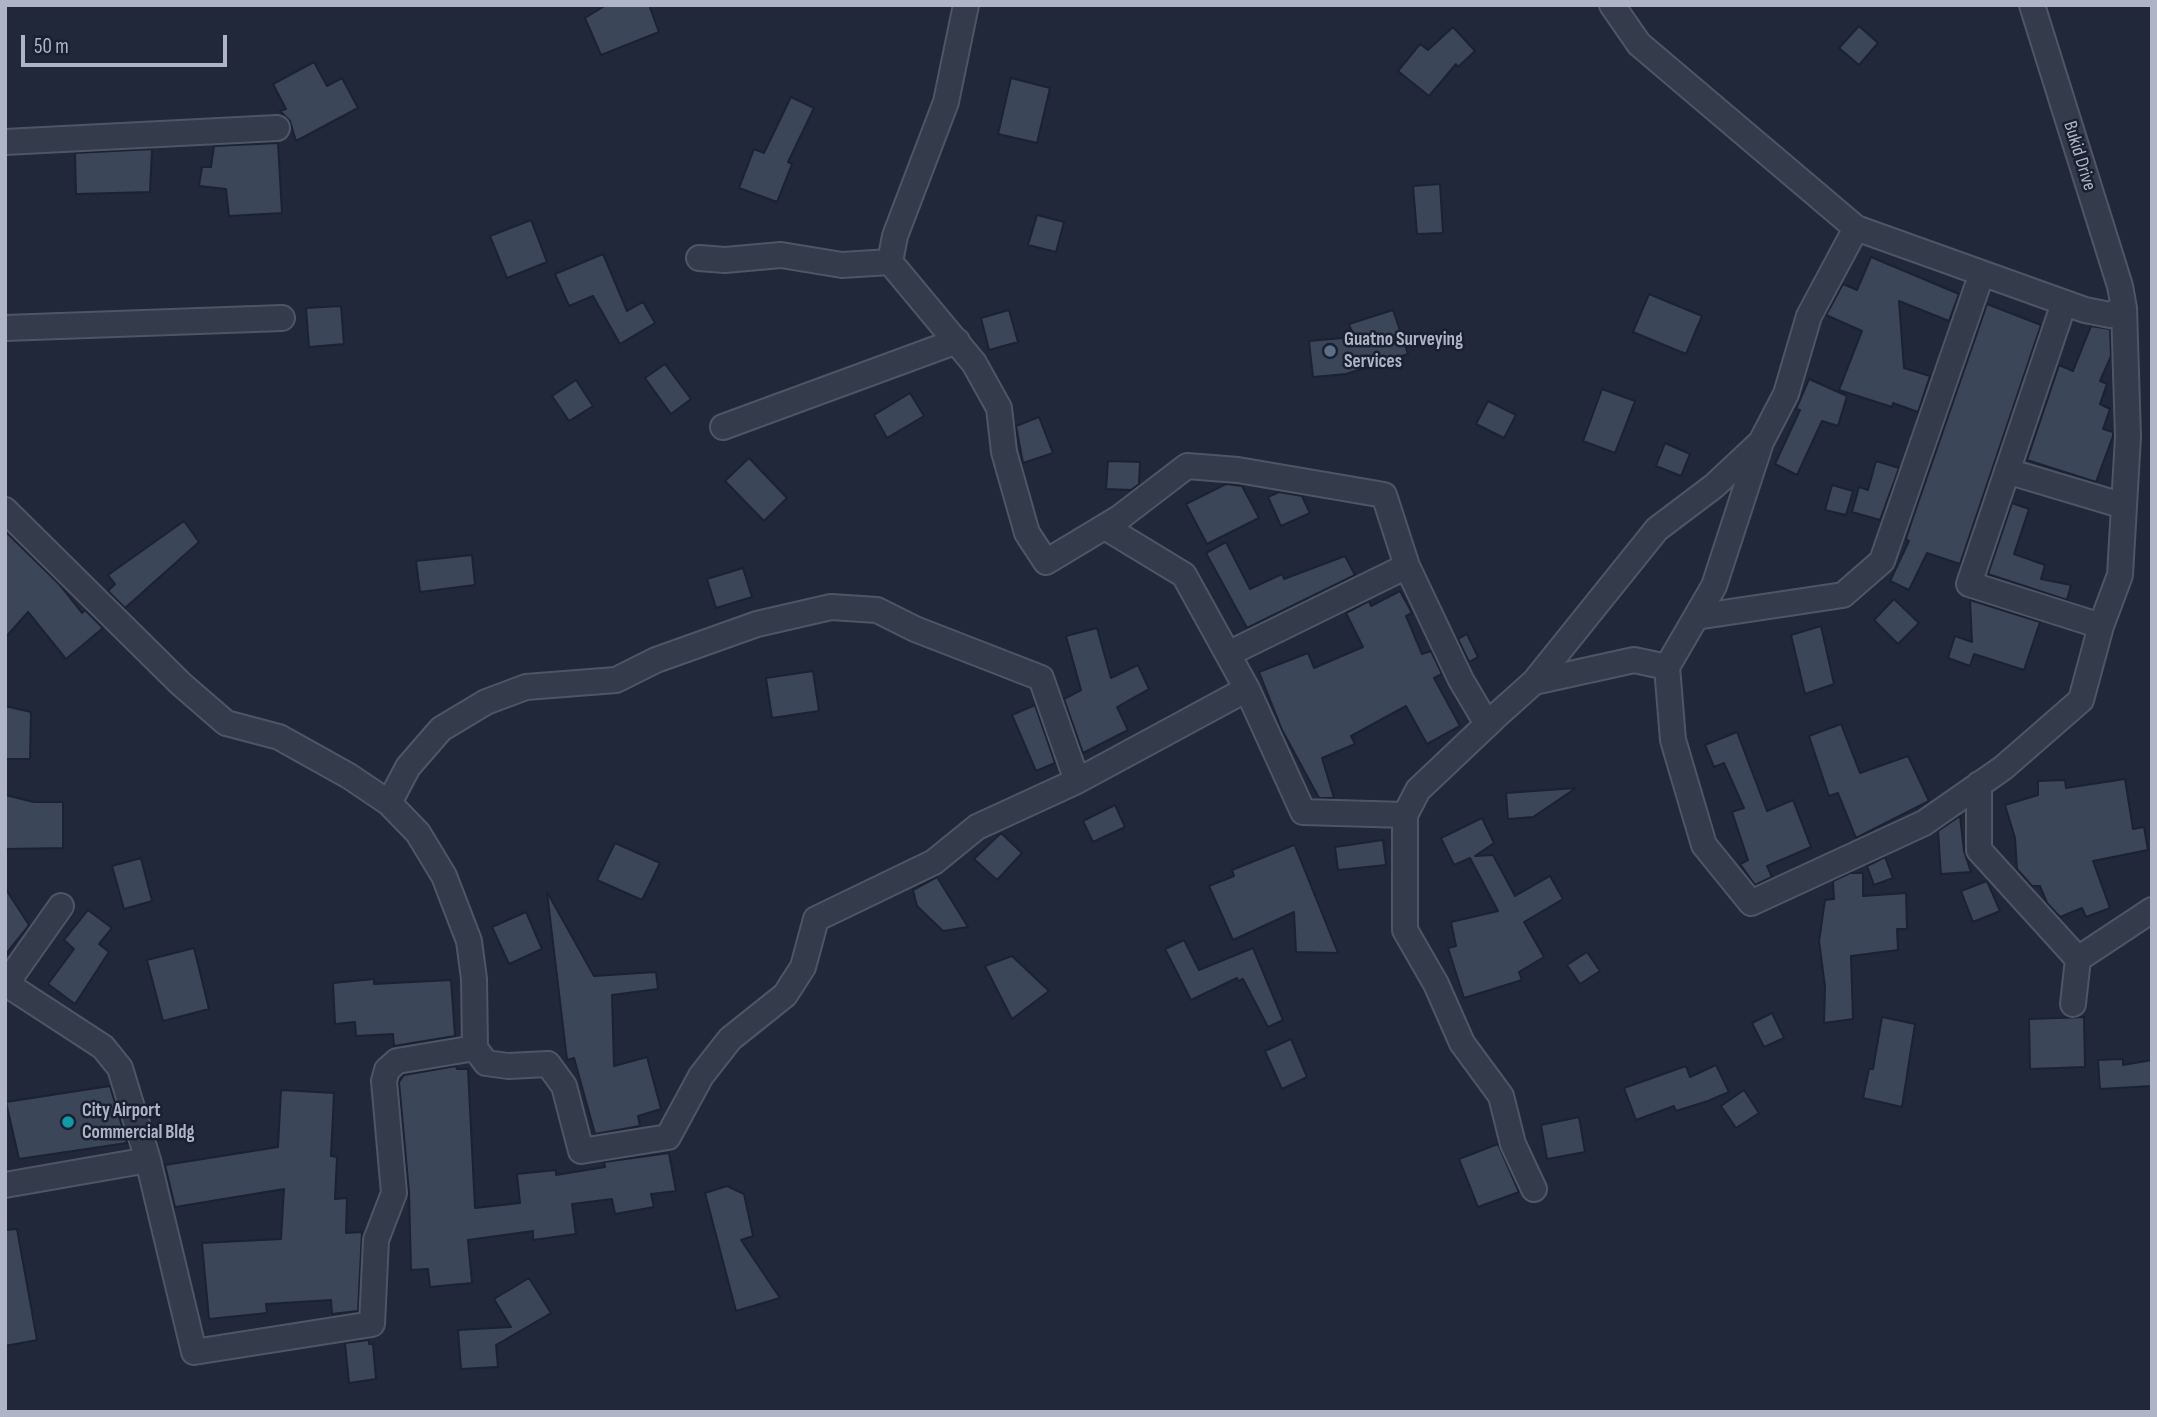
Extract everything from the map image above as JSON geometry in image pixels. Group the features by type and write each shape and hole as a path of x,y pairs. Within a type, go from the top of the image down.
{"street":[{"path":"890,262 895,236 946,102 966,5"},
{"path":"1612,5 1639,44 1856,228 2064,303 2110,314 2124,308"},
{"name":"Bukid Drive","path":"1667,667 1673,740 1704,845 1751,902 1924,823 1979,784 2081,700 2101,626 2120,575 2124,506 2140,437 2120,286 2032,5"},
{"path":"5,142 277,128"},
{"path":"1534,682 1634,660 1667,667 1714,586 1761,442 1786,394 1809,316 1856,228"},
{"path":"699,258 725,260 781,255 842,265 890,262"},
{"path":"890,262 974,363 999,408 1004,452 1027,533 1046,562 1105,527 1187,466 1238,470 1384,495 1407,566 1461,680 1486,724 1493,719"},
{"path":"1696,617 1843,595 1882,561 1982,273"},
{"path":"2064,303 1969,584 2101,626"},
{"path":"5,328 282,318"},
{"path":"723,427 957,341"},
{"path":"1534,1189 1513,1144 1501,1096 1462,1043 1436,984 1405,930 1405,815 1418,790 1534,682 1657,529 1714,486 1761,442"},
{"path":"2007,471 2124,506"},
{"path":"5,510 181,684 226,723 279,737 389,803 418,833 444,876 469,942 474,979 475,1048 486,1063 508,1066 548,1064 564,1086 581,1152 668,1137 701,1076 730,1039 785,995 803,967 816,919 934,862 977,827 1077,781 1247,689"},
{"path":"1105,527 1184,575 1247,689 1303,812 1405,815"},
{"path":"1228,654 1407,566"},
{"path":"389,803 408,767 441,729 486,702 526,688 616,680 656,660 757,624 831,607 877,610 915,629 1041,678 1077,781"},
{"path":"1979,784 1979,850 2078,959 2073,1004"},
{"path":"61,906 11,977 14,989 103,1047 120,1068 148,1160 194,1352 372,1324 376,1240 394,1193 384,1080 387,1070 397,1060 475,1048"},
{"path":"2078,959 2152,910"},
{"path":"5,1185 148,1160"}],"building":[{"path":"606,5 649,5 659,32 601,55 585,18"},
{"path":"1859,26 1878,43 1859,65 1839,48"},
{"path":"1453,27 1475,51 1458,67 1456,64 1429,96 1398,71 1420,44 1428,50"},
{"path":"314,62 327,86 342,78 358,108 296,141 290,121 280,111 286,109 273,84"},
{"path":"1011,78 1050,88 1037,143 998,134"},
{"path":"791,97 814,108 788,162 792,164 777,202 739,188 754,149 764,153"},
{"path":"278,143 282,213 229,216 226,189 199,186 202,167 211,167 214,146"},
{"path":"152,149 150,192 76,194 75,153"},
{"path":"1440,184 1443,233 1417,234 1413,186"},
{"path":"1037,215 1064,222 1056,252 1028,245"},
{"path":"531,220 547,262 507,278 490,236"},
{"path":"603,254 627,311 643,302 655,323 620,344 593,296 569,306 555,274"},
{"path":"1871,257 1959,294 1949,321 1899,301 1904,368 1930,376 1918,412 1893,403 1892,407 1839,390 1862,331 1826,315 1843,284 1857,290"},
{"path":"1649,294 1702,316 1686,354 1633,332"},
{"path":"1987,304 2041,325 1960,564 1927,553 1909,590 1890,581 1909,541 1906,539 1909,529"},
{"path":"341,306 344,344 309,347 306,308"},
{"path":"1009,310 1018,342 989,350 981,318"},
{"path":"1393,310 1408,354 1346,374 1313,377 1309,341 1354,337 1349,324"},
{"path":"2091,326 2110,329 2111,356 2100,381 2107,384 2100,404 2110,409 2103,429 2113,432 2113,436 2096,482 2027,460 2059,365 2073,371"},
{"path":"665,364 691,399 671,414 645,378"},
{"path":"1809,379 1847,396 1838,426 1822,421 1797,475 1775,464 1800,410 1796,409"},
{"path":"576,380 593,406 569,421 552,396"},
{"path":"1602,389 1635,401 1615,453 1583,441"},
{"path":"910,393 924,416 887,438 874,415"},
{"path":"1488,401 1516,415 1504,438 1476,424"},
{"path":"1039,417 1053,453 1023,463 1016,426"},
{"path":"1665,443 1690,454 1681,476 1656,466"},
{"path":"749,458 787,498 764,521 725,481"},
{"path":"1108,461 1140,462 1139,484 1131,490 1106,489"},
{"path":"1876,461 1899,468 1880,520 1852,512 1859,487 1868,490"},
{"path":"1226,484 1242,486 1259,518 1207,544 1186,504"},
{"path":"1832,485 1853,491 1846,515 1825,510"},
{"path":"1279,492 1302,496 1310,513 1281,526 1268,497"},
{"path":"2012,503 2029,509 2014,554 2045,565 2041,579 2071,585 2067,600 1988,574"},
{"path":"184,521 199,542 125,608 108,591 115,584 108,575"},
{"path":"5,531 59,584 82,613 85,610 103,628 66,659 28,612 5,638"},
{"path":"1226,542 1250,589 1282,574 1284,579 1345,556 1355,575 1247,628 1206,553"},
{"path":"472,555 475,585 420,592 416,561"},
{"path":"743,568 752,597 716,608 707,579"},
{"path":"1400,591 1412,613 1406,616 1422,654 1431,651 1442,674 1434,678 1460,726 1427,744 1406,706 1351,736 1355,744 1322,758 1334,798 1319,798 1282,730 1259,672 1308,653 1314,668 1363,647 1346,613 1369,601 1371,606"},
{"path":"1894,599 1919,623 1898,644 1874,620"},
{"path":"1970,600 2040,622 2024,670 1974,654 1970,666 1948,658 1955,636 1972,642"},
{"path":"1821,626 1834,684 1805,694 1791,635"},
{"path":"1097,628 1111,678 1138,665 1149,689 1117,707 1128,730 1083,753 1064,699 1081,690 1066,636"},
{"path":"1467,634 1478,657 1469,662 1458,639"},
{"path":"813,671 819,711 772,718 766,678"},
{"path":"1035,705 1055,763 1036,771 1012,715"},
{"path":"5,706 31,712 30,759 5,759"},
{"path":"1841,724 1860,773 1908,756 1929,801 1856,838 1838,793 1829,796 1809,736"},
{"path":"1737,732 1767,811 1793,800 1811,847 1767,866 1772,877 1755,885 1740,864 1748,860 1732,812 1744,808 1724,763 1714,767 1705,745"},
{"path":"2125,779 2133,829 2144,827 2148,850 2093,861 2110,908 2086,917 2082,908 2060,917 2047,903 2040,886 2032,886 2017,869 2015,838 2005,805 2038,795 2038,781 2065,780 2066,788"},
{"path":"1576,788 1533,817 1508,819 1506,793"},
{"path":"5,795 34,802 63,802 63,848 5,849"},
{"path":"1115,805 1125,827 1093,842 1083,821"},
{"path":"1960,816 1964,851 1971,872 1941,874 1938,831"},
{"path":"1482,818 1494,843 1475,856 1493,855 1515,896 1550,876 1563,899 1524,922 1544,957 1519,972 1522,980 1464,998 1448,948 1456,946 1451,922 1498,911 1470,858 1454,865 1441,838"},
{"path":"1001,833 1022,853 997,880 974,859"},
{"path":"1383,840 1386,865 1338,870 1335,847"},
{"path":"615,843 660,863 642,900 597,880"},
{"path":"1294,845 1338,953 1296,952 1294,912 1233,940 1209,886 1234,876 1232,870"},
{"path":"1885,857 1893,878 1874,885 1867,866"},
{"path":"141,858 152,901 124,909 112,866"},
{"path":"1850,873 1863,873 1863,896 1906,893 1907,929 1897,929 1898,950 1851,956 1853,1019 1824,1023 1825,987 1819,941 1825,900 1834,899 1833,881"},
{"path":"937,877 968,927 943,931 917,906 913,890"},
{"path":"1987,881 2000,911 1973,922 1961,891"},
{"path":"5,888 29,925 5,955"},
{"path":"547,892 594,976 656,972 658,989 612,995 614,1066 647,1057 661,1109 638,1116 640,1126 595,1134 574,1058 567,1060"},
{"path":"88,910 112,928 99,944 109,952 75,1004 48,984 74,949 64,940"},
{"path":"526,912 542,949 509,964 492,927"},
{"path":"1184,940 1199,970 1253,948 1283,1020 1268,1027 1243,979 1238,981 1237,978 1191,1000 1165,949"},
{"path":"194,948 209,1009 163,1021 147,960"},
{"path":"1587,952 1600,971 1580,984 1567,965"},
{"path":"1012,956 1049,991 1012,1019 985,966"},
{"path":"374,979 374,984 451,980 455,1036 394,1046 393,1034 356,1036 355,1022 335,1024 333,983"},
{"path":"1772,1013 1784,1038 1764,1047 1752,1023"},
{"path":"1882,1017 1915,1024 1902,1107 1863,1098 1869,1069 1873,1069"},
{"path":"2084,1017 2085,1067 2030,1069 2029,1019"},
{"path":"1291,1039 1307,1077 1282,1089 1265,1051"},
{"path":"2123,1059 2123,1065 2152,1060 2152,1086 2100,1089 2098,1060"},
{"path":"1716,1065 1729,1092 1676,1111 1674,1106 1636,1120 1624,1088 1686,1066 1690,1077"},
{"path":"456,1066 457,1069 468,1069 475,1208 520,1203 517,1174 556,1170 556,1175 605,1167 604,1162 669,1153 676,1191 651,1194 654,1207 615,1214 612,1199 572,1204 576,1234 533,1240 533,1231 468,1240 472,1283 430,1287 428,1269 411,1270 409,1192 399,1082 404,1075"},
{"name":"City Airport Commercial Bldg","path":"110,1086 127,1143 19,1159 6,1102"},
{"path":"281,1090 334,1093 331,1156 337,1157 335,1199 347,1198 346,1233 362,1232 358,1311 332,1314 331,1300 266,1304 267,1313 209,1319 202,1243 281,1239 284,1189 175,1207 165,1165 278,1147"},
{"path":"1744,1090 1759,1113 1736,1128 1721,1106"},
{"path":"1579,1117 1585,1152 1547,1159 1541,1125"},
{"path":"1498,1144 1519,1192 1478,1207 1459,1159"},
{"path":"727,1186 744,1194 753,1236 741,1240 780,1298 736,1311 705,1193"},
{"path":"17,1229 37,1340 5,1346 5,1230"},
{"path":"529,1278 551,1313 496,1345 498,1367 461,1369 458,1330 511,1327 494,1299"},
{"path":"369,1340 369,1344 373,1344 376,1379 349,1383 345,1343"}],"place":[{"name":"Guatno Surveying Services","path":"1330,351"},
{"name":"City Airport Commercial Bldg","path":"68,1122"}]}
